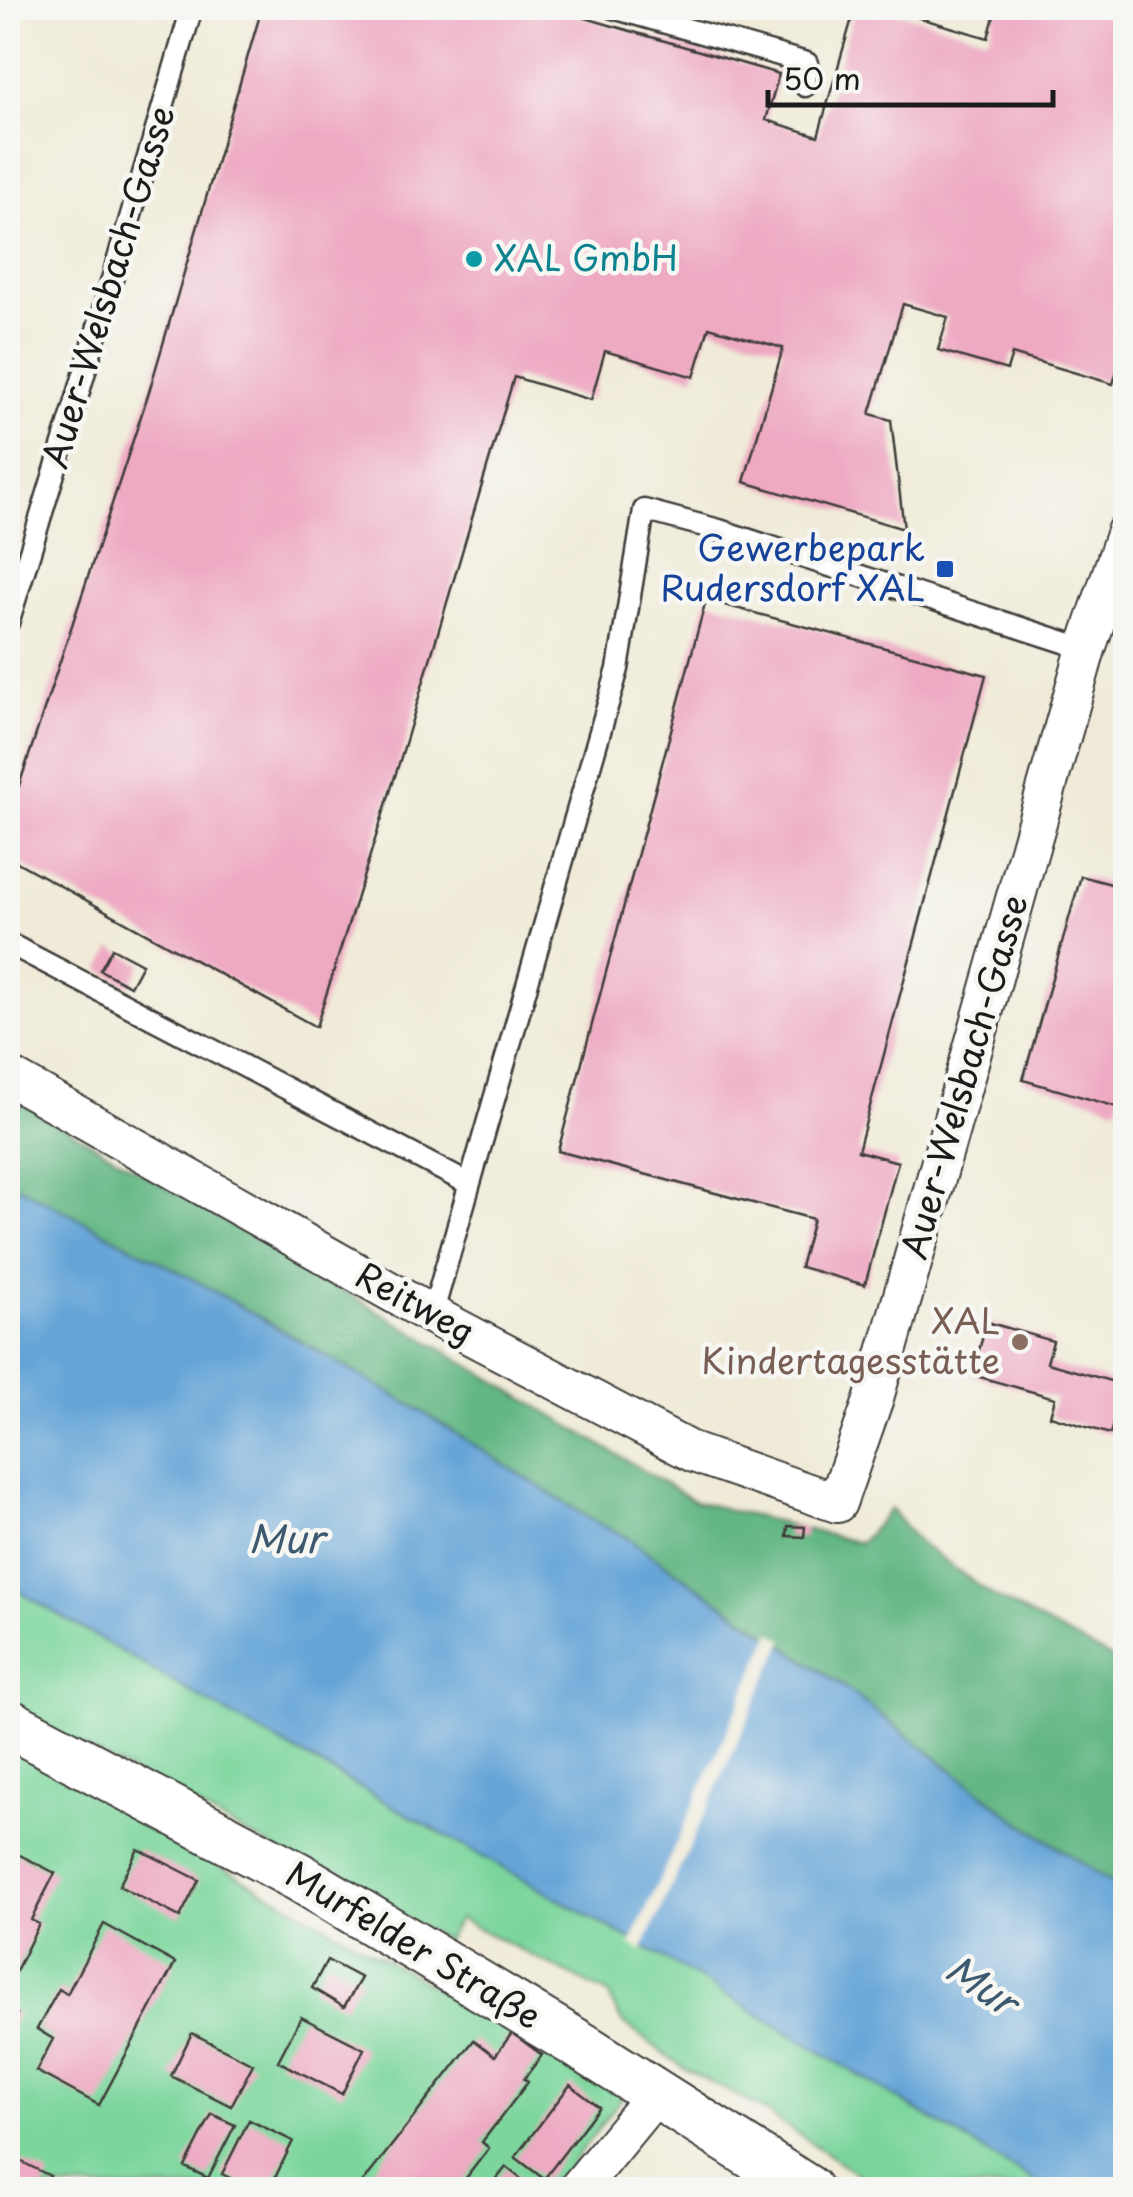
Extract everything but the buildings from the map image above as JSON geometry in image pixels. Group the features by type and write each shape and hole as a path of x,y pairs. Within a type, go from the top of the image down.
{"street":[{"name":"Auer-Welsbach-Gasse","path":"838,1503 879,1381 1086,649 1126,532"},
{"name":"Reitweg","path":"8,1076 432,1315 694,1453 838,1503"},
{"name":"Murfelder Straße","path":"8,1723 299,1878 696,2116 808,2190"},
{"path":"577,2190 656,2094"}],"lane":[{"name":"Auer-Welsbach-Gasse","path":"8,623 192,8"},
{"path":"613,8 808,63 805,86"},
{"path":"432,1315 618,669 644,510 719,530 1086,649"},
{"path":"8,943 469,1184"}],"green space":[{"path":"8,1094 694,1501 860,1543 890,1509 919,1543 992,1595 1125,1666 1125,1892 1017,1820 844,1687 621,1534 593,1521 421,1411 202,1284 8,1181"},
{"path":"8,1585 204,1700 697,1977 1047,2189 879,2189 757,2106 685,2069 621,2021 608,1994 459,1919 446,1940 8,1707"},
{"path":"8,1745 624,2095 552,2189 8,2189"}],"water":[{"name":"Mur","path":"8,1181 202,1284 421,1411 593,1521 621,1534 844,1687 1017,1820 1125,1892 1125,2189 1047,2189 697,1977 204,1700 8,1585"}],"pier":[{"path":"772,1632 784,1640 642,1951 630,1945"}],"place":[{"name":"XAL GmbH","path":"474,259"},
{"name":"Gewerbepark Rudersdorf XAL","path":"945,569"},
{"name":"XAL Kindertagesstätte","path":"1020,1342"}]}
